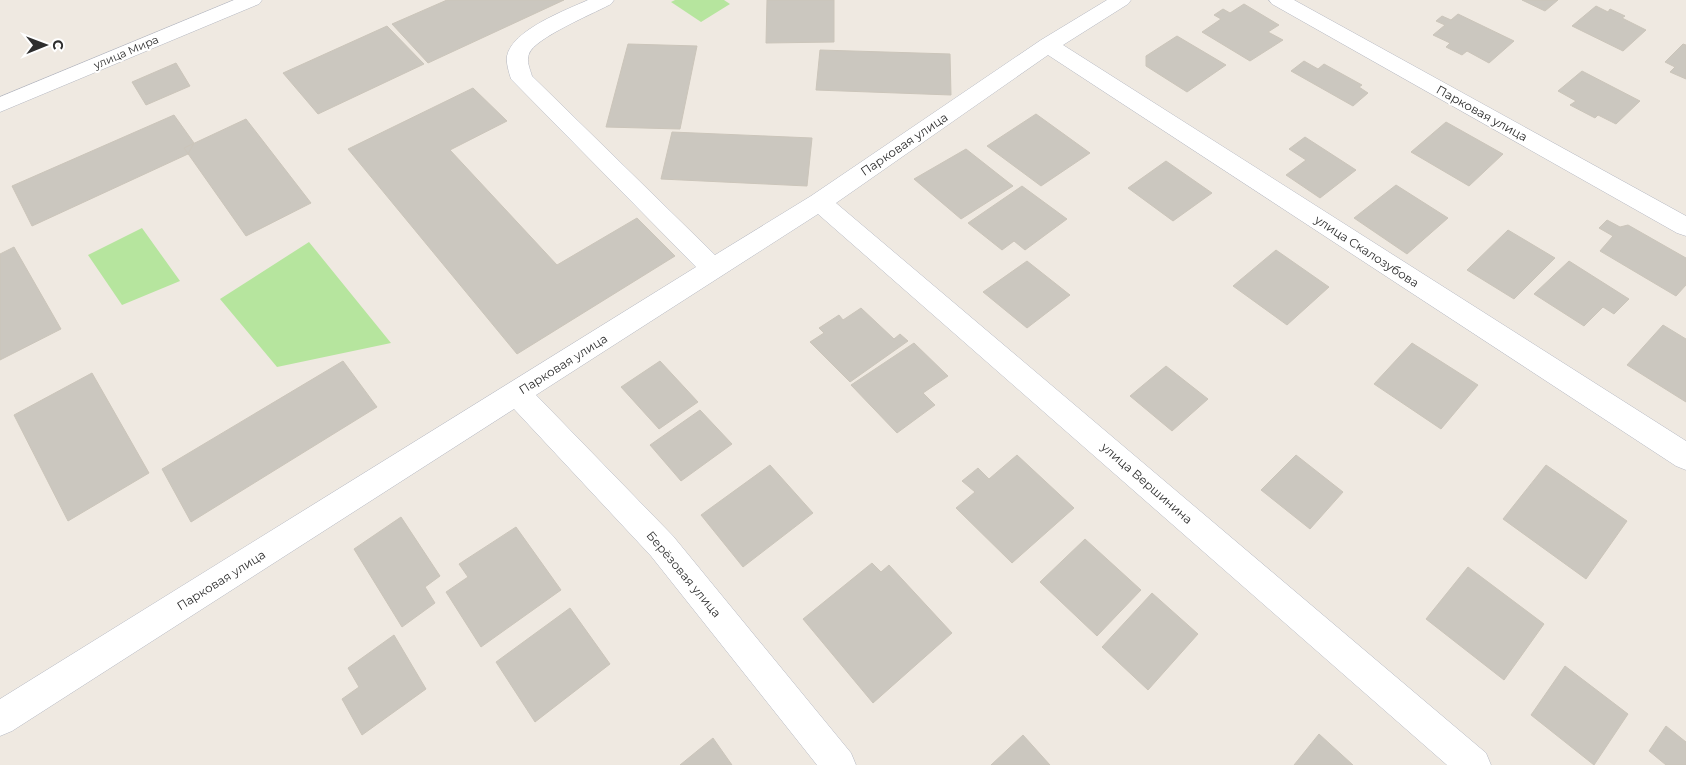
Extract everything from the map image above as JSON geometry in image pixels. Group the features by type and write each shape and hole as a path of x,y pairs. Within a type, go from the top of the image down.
{"street":[{"path":"604,0 540,32 520,47 516,62 522,79 713,269"},
{"name":"Парковая улица","path":"0,719 819,202 1048,45 1121,0"},
{"name":"Парковая улица","path":"1279,0 1686,227"},
{"name":"улица Мира","path":"0,105 239,2"},
{"name":"улица Скалозубова","path":"1048,45 1686,457"},
{"name":"улица Вершинина","path":"819,202 1474,765"},
{"name":"Берёзовая улица","path":"517,394 662,546 839,765"}],"green space":[{"path":"675,0 724,0 730,4 701,22 671,2"},
{"path":"142,228 180,281 122,305 88,255"},
{"path":"309,242 391,343 277,367 220,299"}],"building":[{"path":"447,0 564,0 428,63 392,24"},
{"path":"767,0 834,0 834,42 766,43"},
{"path":"1522,0 1558,0 1545,11"},
{"path":"1244,4 1279,25 1268,32 1283,40 1250,61 1202,32 1221,19 1214,15 1223,9 1230,13"},
{"path":"1596,6 1608,12 1610,9 1625,16 1622,18 1646,30 1623,51 1572,26"},
{"path":"1458,14 1514,41 1489,63 1467,51 1462,55 1446,47 1450,43 1433,35 1445,25 1436,21 1442,16 1451,20"},
{"path":"387,26 424,64 318,114 283,73"},
{"path":"1177,36 1226,65 1187,92 1146,66 1146,56"},
{"path":"628,44 697,46 680,129 606,127"},
{"path":"1683,44 1686,45 1686,79 1670,72 1675,67 1665,62"},
{"path":"820,50 950,54 951,95 816,90"},
{"path":"1304,61 1318,69 1324,64 1362,85 1359,87 1368,93 1353,106 1291,71"},
{"path":"176,63 190,86 146,105 132,82"},
{"path":"1582,71 1640,101 1616,124 1598,115 1595,118 1570,105 1576,101 1558,91"},
{"path":"473,88 507,121 450,150 557,265 637,218 675,256 517,354 348,149"},
{"path":"1036,114 1090,153 1041,186 987,146"},
{"path":"174,115 194,143 188,154 32,226 12,186"},
{"path":"246,119 311,203 246,236 184,148"},
{"path":"1446,122 1503,154 1469,186 1411,152"},
{"path":"672,132 812,138 807,186 661,179"},
{"path":"1305,137 1356,170 1320,198 1286,175 1306,160 1289,149"},
{"path":"966,149 1013,186 961,219 914,179"},
{"path":"1166,161 1212,193 1173,221 1128,188"},
{"path":"1396,185 1448,218 1407,254 1354,218"},
{"path":"1022,186 1067,219 1025,250 1014,241 1002,250 968,223"},
{"path":"1607,220 1620,227 1628,225 1686,258 1686,285 1676,296 1600,251 1613,236 1599,228"},
{"path":"1508,230 1555,258 1514,299 1467,270"},
{"path":"14,247 61,329 0,360 0,254"},
{"path":"1276,250 1329,287 1287,325 1233,286"},
{"path":"1027,261 1070,295 1027,328 983,292"},
{"path":"1569,261 1629,299 1614,314 1603,307 1584,326 1534,294"},
{"path":"861,308 894,339 900,334 908,341 850,382 810,342 824,333 819,328 839,315 843,320"},
{"path":"1663,325 1686,339 1686,402 1627,365"},
{"path":"914,343 948,376 923,393 935,405 897,433 851,385"},
{"path":"1412,343 1478,385 1441,429 1374,384"},
{"path":"343,361 377,407 191,522 162,469"},
{"path":"660,361 698,402 659,429 621,387"},
{"path":"1166,366 1208,399 1172,431 1130,396"},
{"path":"92,373 149,473 68,521 14,415"},
{"path":"700,410 732,444 681,481 650,445"},
{"path":"1017,455 1074,508 1012,563 956,508 975,492 962,481 978,468 989,479"},
{"path":"1296,455 1343,492 1310,529 1261,490"},
{"path":"770,465 813,513 743,567 701,515"},
{"path":"1546,465 1627,521 1586,579 1503,519"},
{"path":"401,517 440,576 425,587 435,603 402,627 354,549"},
{"path":"516,527 561,590 481,647 446,592 468,577 459,564"},
{"path":"1085,539 1141,590 1097,636 1040,582"},
{"path":"872,563 881,572 889,565 952,633 873,703 803,619"},
{"path":"1468,567 1544,624 1504,680 1426,619"},
{"path":"1152,593 1198,634 1148,690 1102,647"},
{"path":"570,608 610,664 535,722 496,662"},
{"path":"394,635 426,689 362,735 342,699 359,687 348,668"},
{"path":"1565,666 1628,714 1594,765 1531,715"},
{"path":"1666,726 1686,742 1686,765 1666,765 1649,751"},
{"path":"1319,734 1353,765 1294,765"},
{"path":"1023,735 1050,765 991,765"},
{"path":"713,738 732,765 680,765"}]}
